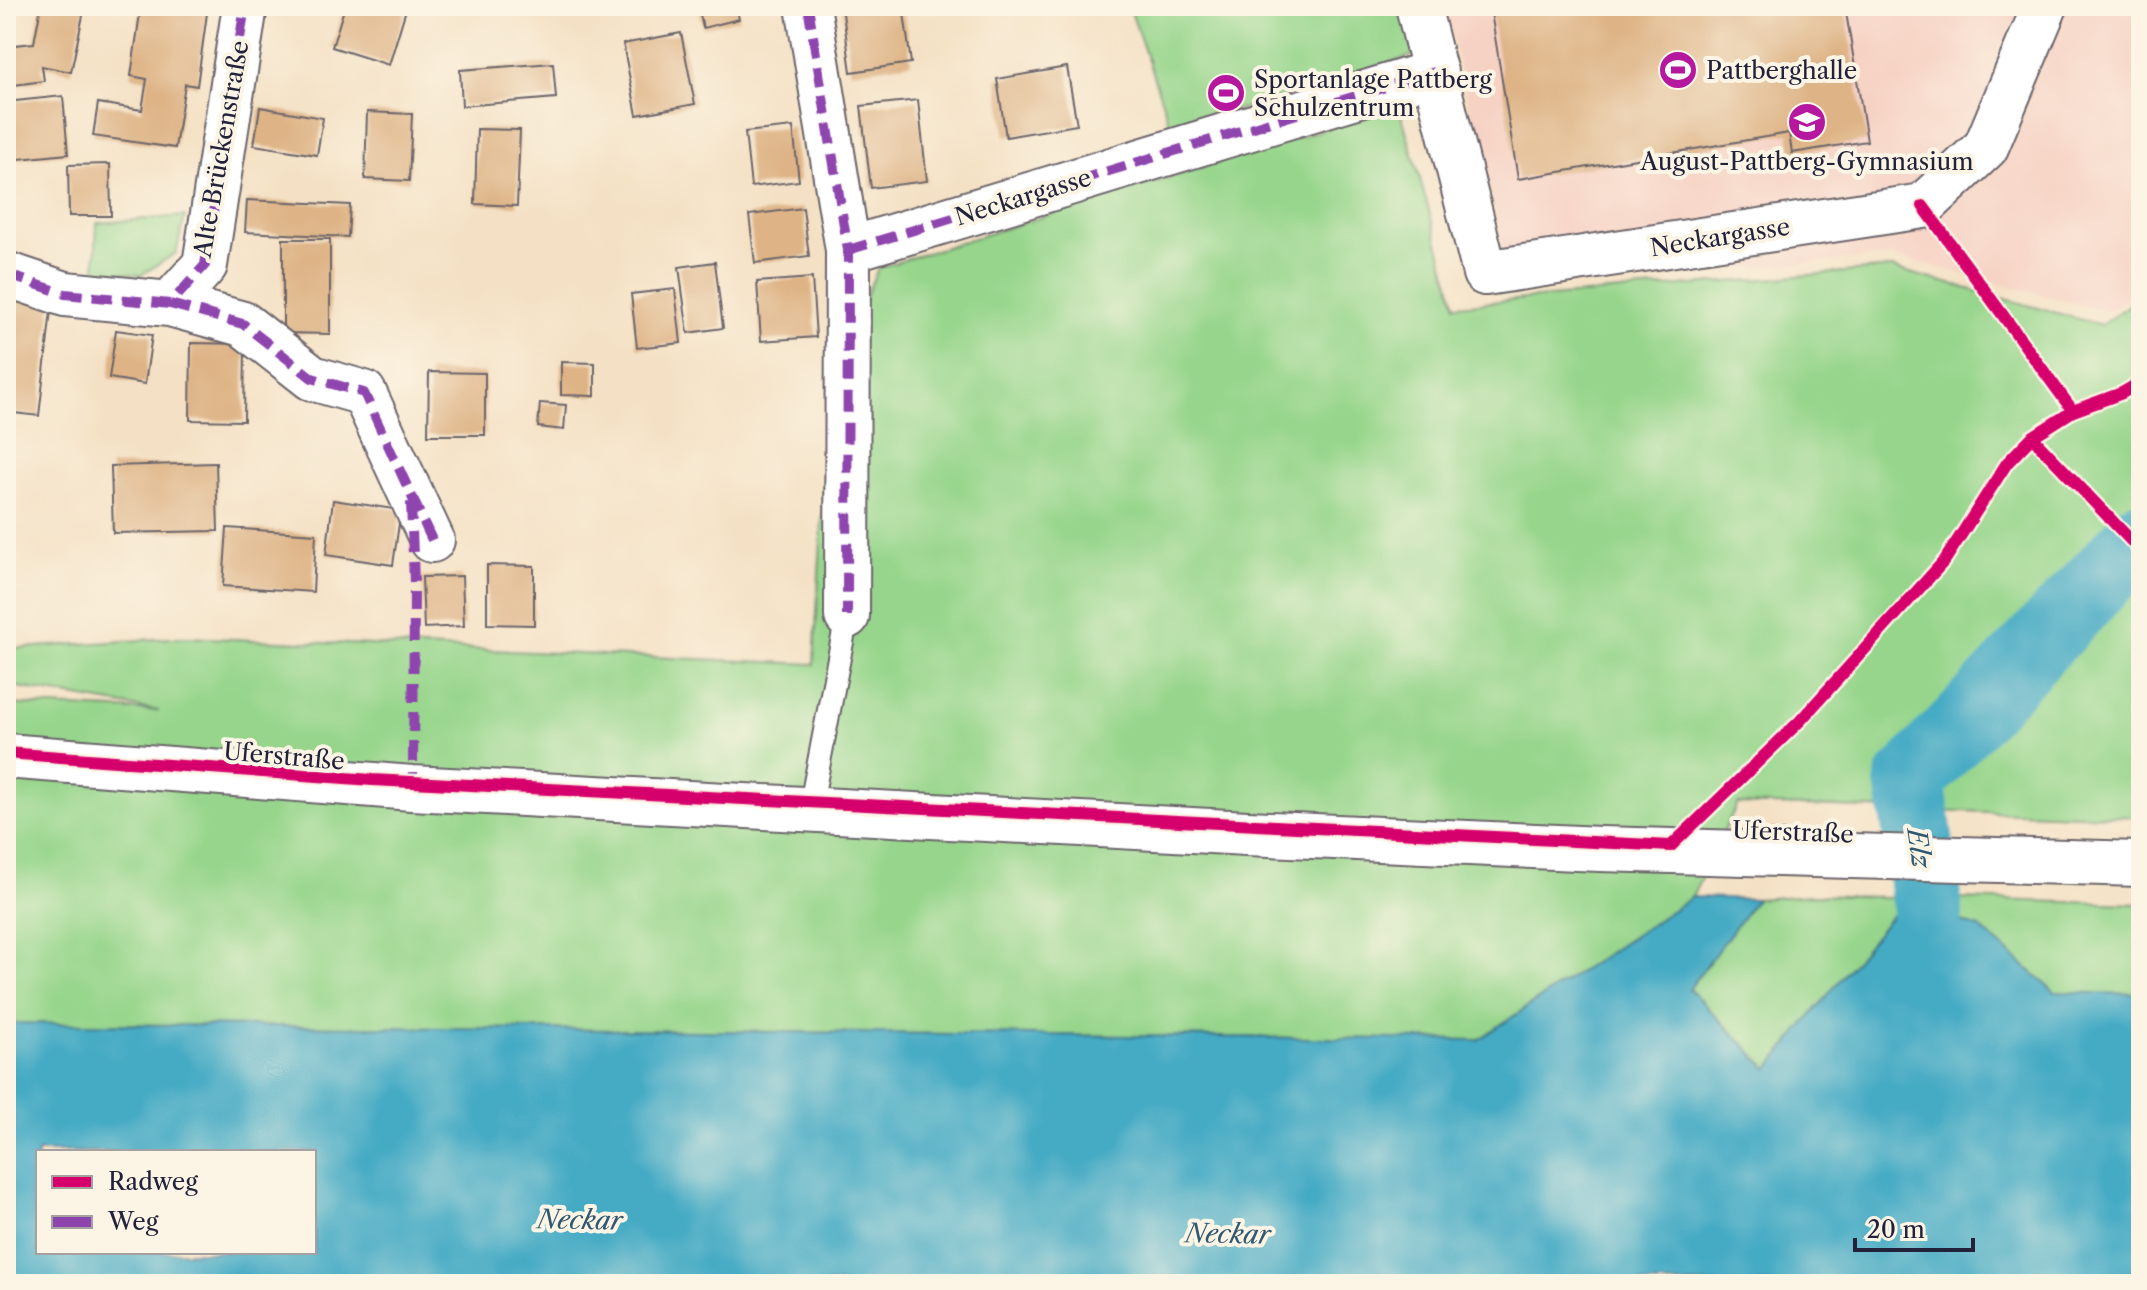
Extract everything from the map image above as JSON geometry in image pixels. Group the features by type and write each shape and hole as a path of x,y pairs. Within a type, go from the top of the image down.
{"street":[{"name":"Alte Brückenstraße","path":"170,304 205,265 245,6"},
{"path":"808,6 848,250 847,616"},
{"name":"Neckargasse","path":"1418,6 1485,273 1923,206 1986,147 2045,6"},
{"name":"Neckargasse","path":"848,250 1435,72"},
{"path":"6,274 65,294 170,304 243,324 312,378 364,393 432,540"},
{"name":"Uferstraße","path":"13,754 412,788 1247,833 1600,849 2141,864"}],"lane":[{"path":"811,804 847,616"},
{"path":"372,780 924,810"}],"shaded area":[{"name":"August-Pattberg-Gymnasium","path":"1445,6 2141,6 2141,289 2108,312 1894,256 1512,286"}],"green space":[{"name":"Sportanlage Pattberg Schulzentrum","path":"1129,6 1402,6 1415,55 1172,130"},
{"path":"1399,106 1456,305 1892,268 2101,325 2141,297 2141,817 1737,804 1692,897 1478,1040 6,1023 6,704 159,711 6,685 6,649 186,637 814,664 830,378 878,268"},
{"path":"185,216 176,253 141,275 95,270 97,223"},
{"path":"1811,895 2141,904 2141,994 2055,992 1980,928 1897,909 1769,1069 1689,989 1756,899"}],"water":[{"name":"Neckar","path":"1692,897 1756,899 1689,989 1768,1069 1897,909 1928,911 1980,928 2055,992 2141,994 2141,1284 6,1284 6,1023 1478,1040"}],"building":[{"path":"41,6 85,6 71,72 42,66 44,81 6,86 6,46 34,43"},
{"path":"141,6 208,6 197,86 185,84 175,148 93,136 98,103 142,110 147,79 131,76"},
{"path":"345,6 407,6 389,65 332,47"},
{"path":"698,6 736,6 739,19 703,28"},
{"path":"842,6 903,6 911,63 851,72"},
{"name":"Pattberghalle","path":"1490,6 1845,6 1867,141 1792,153 1789,133 1518,179"},
{"path":"681,33 695,104 637,115 623,44"},
{"path":"553,63 556,98 462,106 460,70"},
{"path":"1067,67 1077,125 1006,137 997,79"},
{"path":"63,96 68,154 9,160 6,102"},
{"path":"918,100 927,181 871,188 861,106"},
{"path":"260,107 323,118 317,155 254,145"},
{"path":"367,112 412,114 409,181 365,179"},
{"path":"793,127 799,181 751,187 745,132"},
{"path":"477,129 520,130 517,206 475,204"},
{"path":"110,164 111,216 69,216 68,165"},
{"path":"247,200 350,205 348,237 245,232"},
{"path":"803,208 809,256 755,263 749,215"},
{"path":"283,239 330,239 330,334 283,333"},
{"path":"715,262 723,328 688,333 679,267"},
{"path":"812,278 816,337 761,341 757,282"},
{"path":"675,289 681,343 637,348 631,294"},
{"path":"6,297 52,302 39,416 6,412"},
{"path":"116,330 152,335 145,384 109,378"},
{"path":"191,343 245,344 244,421 190,420"},
{"path":"561,362 595,363 595,396 561,395"},
{"path":"429,372 485,373 485,435 428,435"},
{"path":"540,403 566,405 564,430 538,427"},
{"path":"216,463 218,531 113,533 111,466"},
{"path":"333,500 401,510 393,565 326,555"},
{"path":"227,528 316,534 313,592 223,586"},
{"path":"487,565 534,566 534,625 487,624"},
{"path":"462,576 464,626 424,628 422,577"}],"waterway":[{"name":"Elz","path":"1911,1007 1928,911 1910,780 2141,536"}],"marked path":[{"path":"6,274 65,294 170,304 205,265 245,6"},
{"path":"808,6 848,250 847,616"},
{"path":"848,250 1435,72"},
{"path":"170,304 243,324 312,378 364,393 432,540"},
{"path":"411,502 414,583 413,782"}],"cycle path":[{"path":"1923,206 2073,411"},
{"path":"6,753 372,780 1671,846 1800,721 1945,560 2007,463 2032,437 2073,411 2122,393 2141,382"},
{"path":"2032,437 2141,551"}],"place":[{"name":"Pattberghalle","path":"1678,70"},
{"name":"Sportanlage Pattberg Schulzentrum","path":"1226,93"},
{"name":"August-Pattberg-Gymnasium","path":"1807,122"}]}
